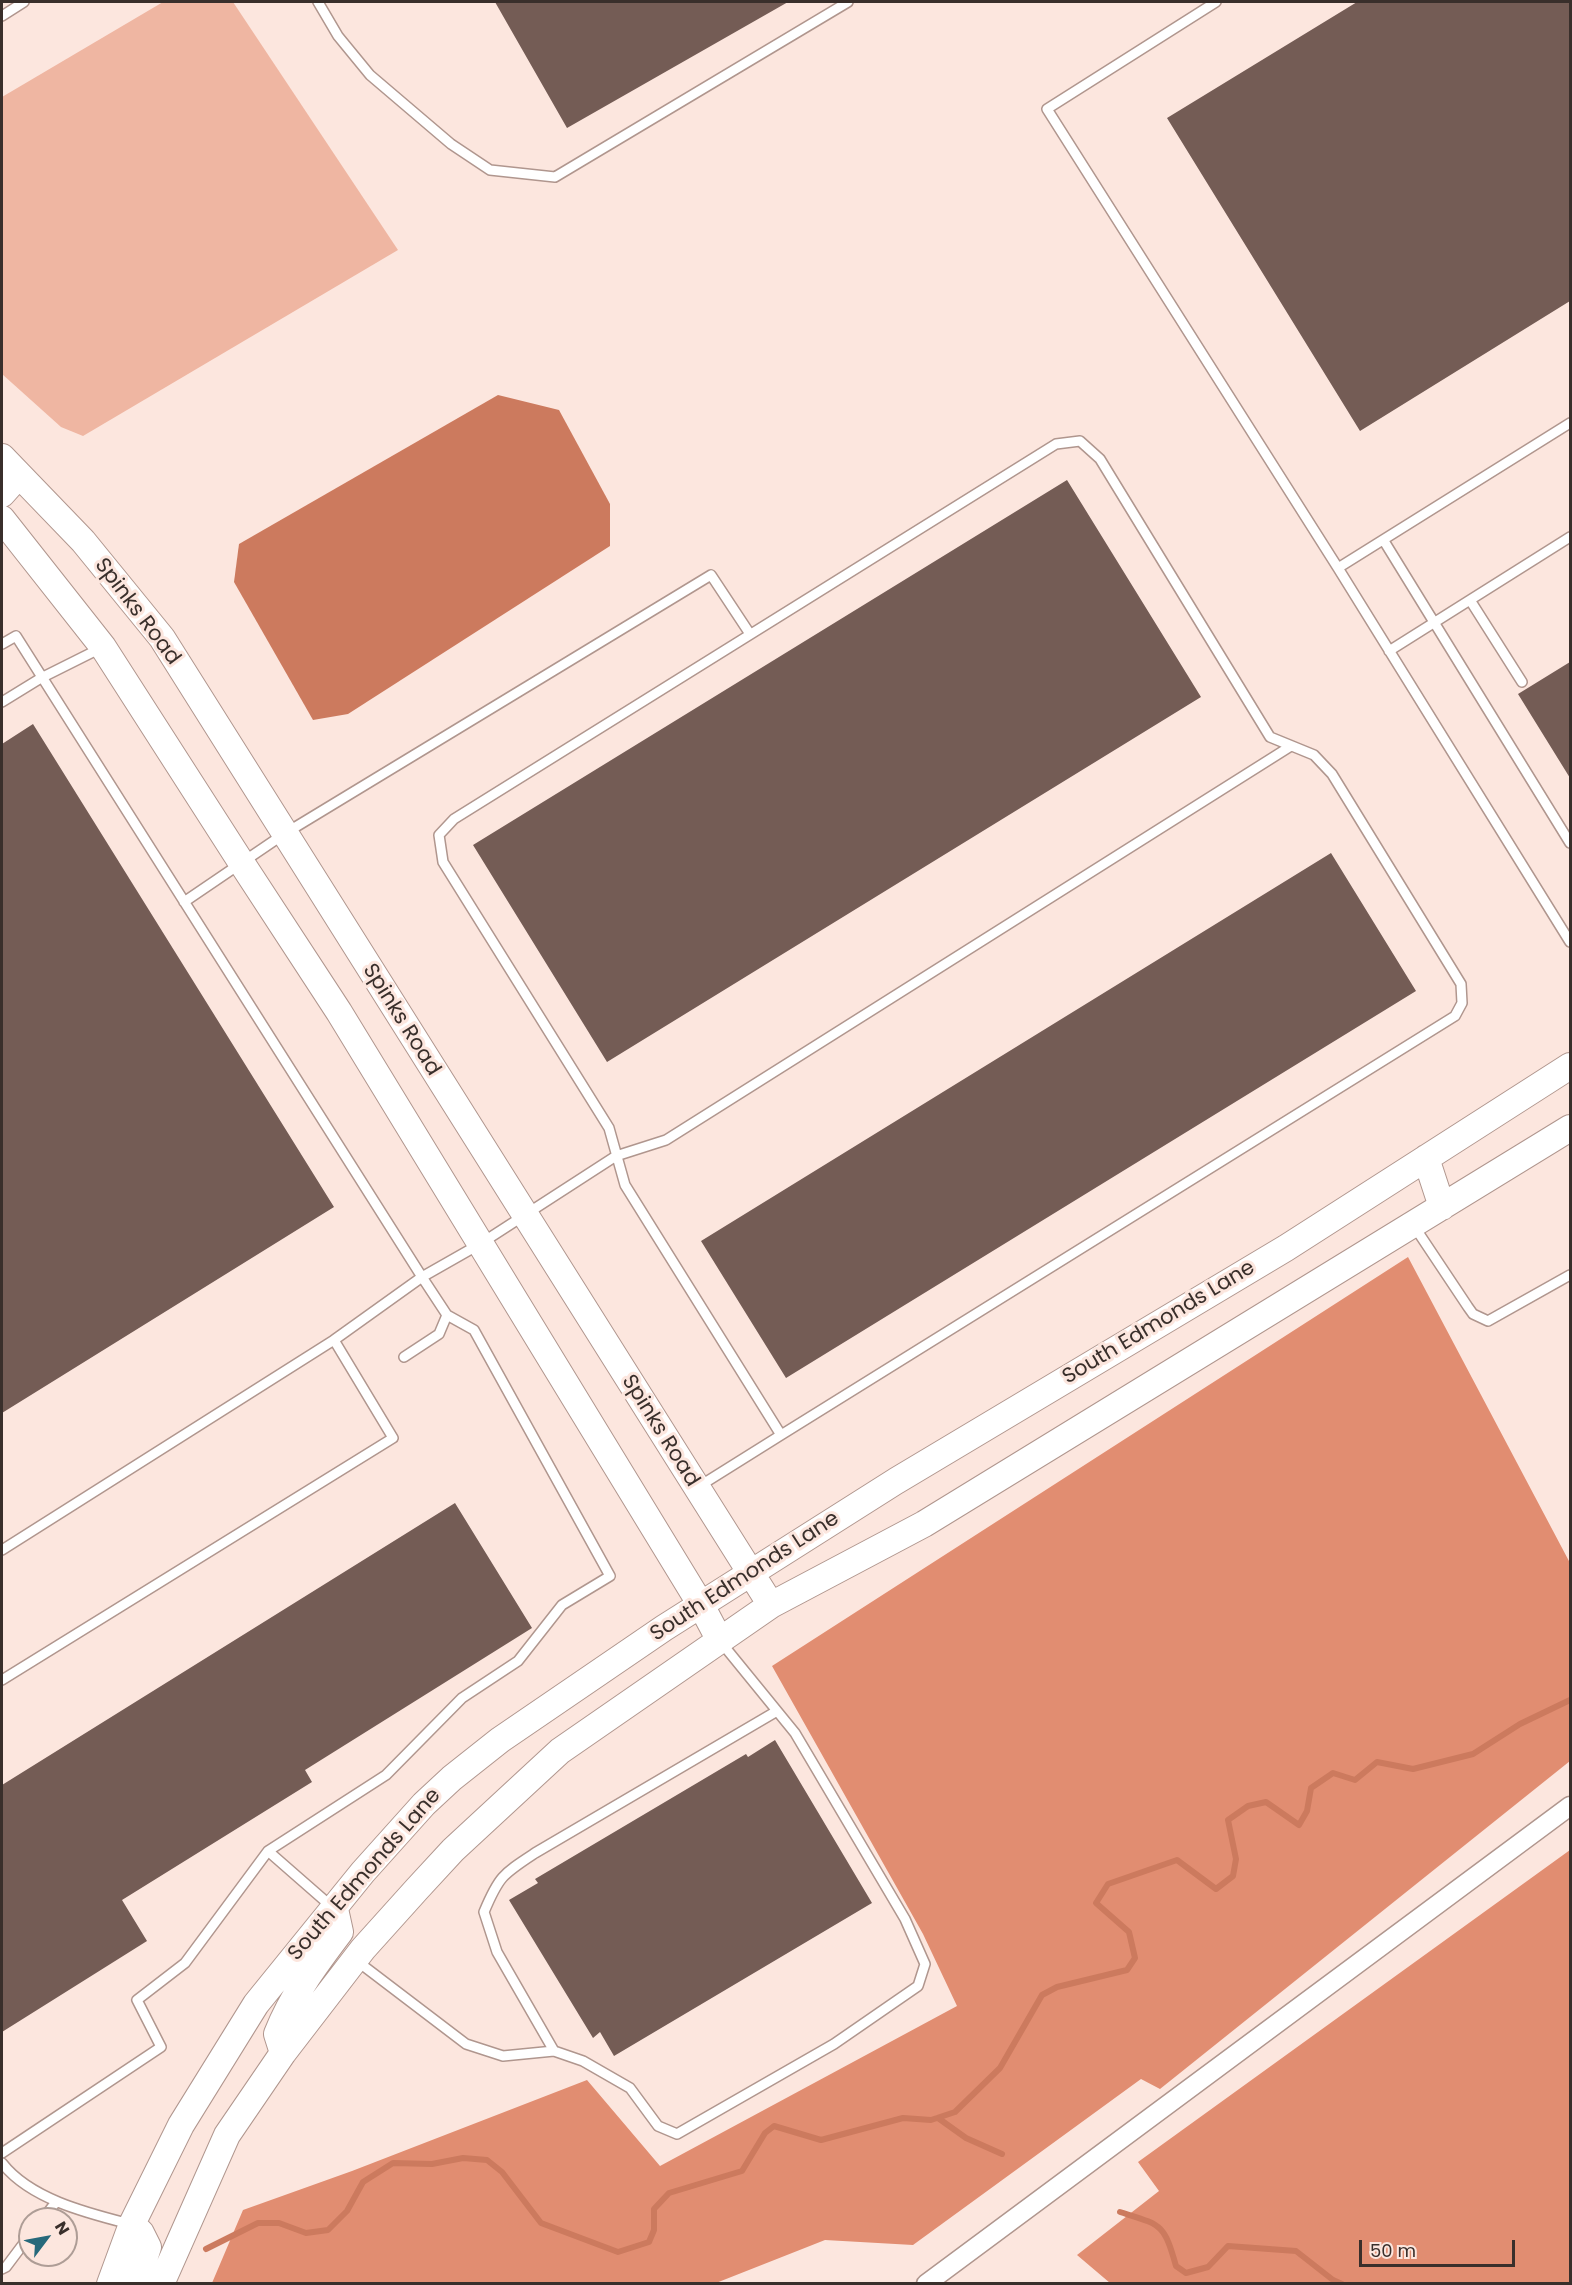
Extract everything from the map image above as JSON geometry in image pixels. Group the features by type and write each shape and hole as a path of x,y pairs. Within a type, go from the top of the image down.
{"main road":[{"path":"2,494 10,466"},
{"name":"Spinks Road","path":"10,466 83,541 162,638 771,1605"},
{"path":"2,519 103,647 339,1012 701,1605 719,1639"},
{"name":"South Edmonds Lane","path":"110,2283 132,2224 181,2125 256,2004 363,1872 424,1804 452,1778 500,1740 701,1605 896,1481 1286,1248 1570,1066"},
{"name":"South Edmonds Lane","path":"161,2283 227,2135 283,2053 356,1959 453,1851 552,1758 719,1639 771,1605 924,1524 1570,1128"},
{"path":"1426,1158 1442,1207"},
{"path":"283,2053 277,2034 286,2011 301,1984 340,1932 335,1909"},
{"path":"132,2224 141,2233 148,2247 136,2283"}],"street":[{"path":"926,2283 1570,1806"}],"lane":[{"path":"2,16 24,2"},
{"path":"318,2 338,36 370,75 451,144 490,170 555,177 848,2"},
{"path":"1216,2 1047,109 1338,568 1570,942"},
{"path":"1338,568 1570,423"},
{"path":"696,1488 781,1436 1455,1016 1462,1003 1461,984 1332,774 1314,755 1270,737 1100,459 1080,441 1056,444 454,819 439,835 443,862 609,1128 625,1185 781,1436"},
{"path":"1389,651 1570,537"},
{"path":"1383,541 1570,843"},
{"path":"184,902 284,834 711,575 750,634"},
{"path":"1470,600 1522,682"},
{"path":"2,644 16,636 447,1315 474,1329 610,1576 562,1605 518,1661 462,1698 386,1775 268,1851 185,1963 137,2000 161,2048 2,2153"},
{"path":"2,702 42,678 103,647"},
{"path":"2,1550 334,1340 422,1277 480,1244 616,1156 666,1140 1291,746"},
{"path":"1412,1224 1473,1314 1488,1321 1570,1275"},
{"path":"404,1356 438,1334 447,1315"},
{"path":"2,1680 393,1438 334,1340"},
{"path":"356,1959 466,2044 503,2056 554,2050 583,2061 630,2088 658,2126 677,2134 834,2044 918,1986 925,1964 905,1918 795,1733 719,1639"},
{"path":"554,2050 497,1952 484,1912 495,1886 506,1872 535,1853 777,1711"},
{"path":"268,1851 335,1909"},
{"path":"2,2163 27,2184 56,2202 132,2224"},
{"path":"52,2207 56,2202"},
{"path":"2,2269 18,2251"}],"shaded area":[{"path":"163,2 233,2 398,250 83,436 61,427 2,374 2,97"},
{"path":"498,395 559,410 610,504 610,546 348,714 313,720 234,582 239,544"},
{"path":"1408,1257 1570,1563 1570,1761 1160,2089 1141,2079 913,2245 825,2240 716,2283 212,2283 243,2210 352,2171 587,2080 660,2166 957,2006 923,1934 772,1666"},
{"path":"1570,1850 1570,2283 1110,2283 1077,2255 1159,2191 1138,2162"}],"building":[{"path":"495,2 788,2 567,128"},
{"path":"1357,2 1570,2 1570,301 1360,431 1167,118"},
{"path":"1067,480 1201,697 607,1062 473,845"},
{"path":"1570,662 1570,778 1518,694"},
{"path":"33,724 334,1207 2,1413 2,744"},
{"path":"1331,853 1416,991 786,1378 701,1241"},
{"path":"455,1503 532,1628 305,1770 312,1782 122,1900 147,1941 2,2032 2,1785"},
{"path":"775,1740 872,1903 614,2056 600,2032 593,2038 509,1900 538,1883 535,1879 746,1754 748,1757"}],"waterway":[{"path":"206,2249 258,2223 279,2223 306,2233 328,2230 347,2211 363,2182 393,2163 432,2164 463,2158 487,2160 502,2172 541,2223 618,2252 649,2242 654,2230 654,2209 669,2193 742,2171 765,2133 774,2126 821,2140 903,2118 931,2120 955,2112 1000,2068 1042,1995 1057,1987 1127,1970 1135,1958 1129,1932 1096,1903 1108,1884 1177,1860 1216,1889 1233,1876 1236,1859 1228,1820 1248,1806 1266,1802 1299,1825 1307,1811 1311,1788 1333,1773 1355,1780 1377,1762 1413,1769 1473,1754 1520,1724 1570,1700"},
{"path":"938,2118 966,2138 1002,2154"},
{"path":"1120,2212 1153,2223 1159,2228 1168,2241 1176,2266 1186,2273 1208,2267 1228,2246 1296,2251 1333,2280 1342,2284"}]}
